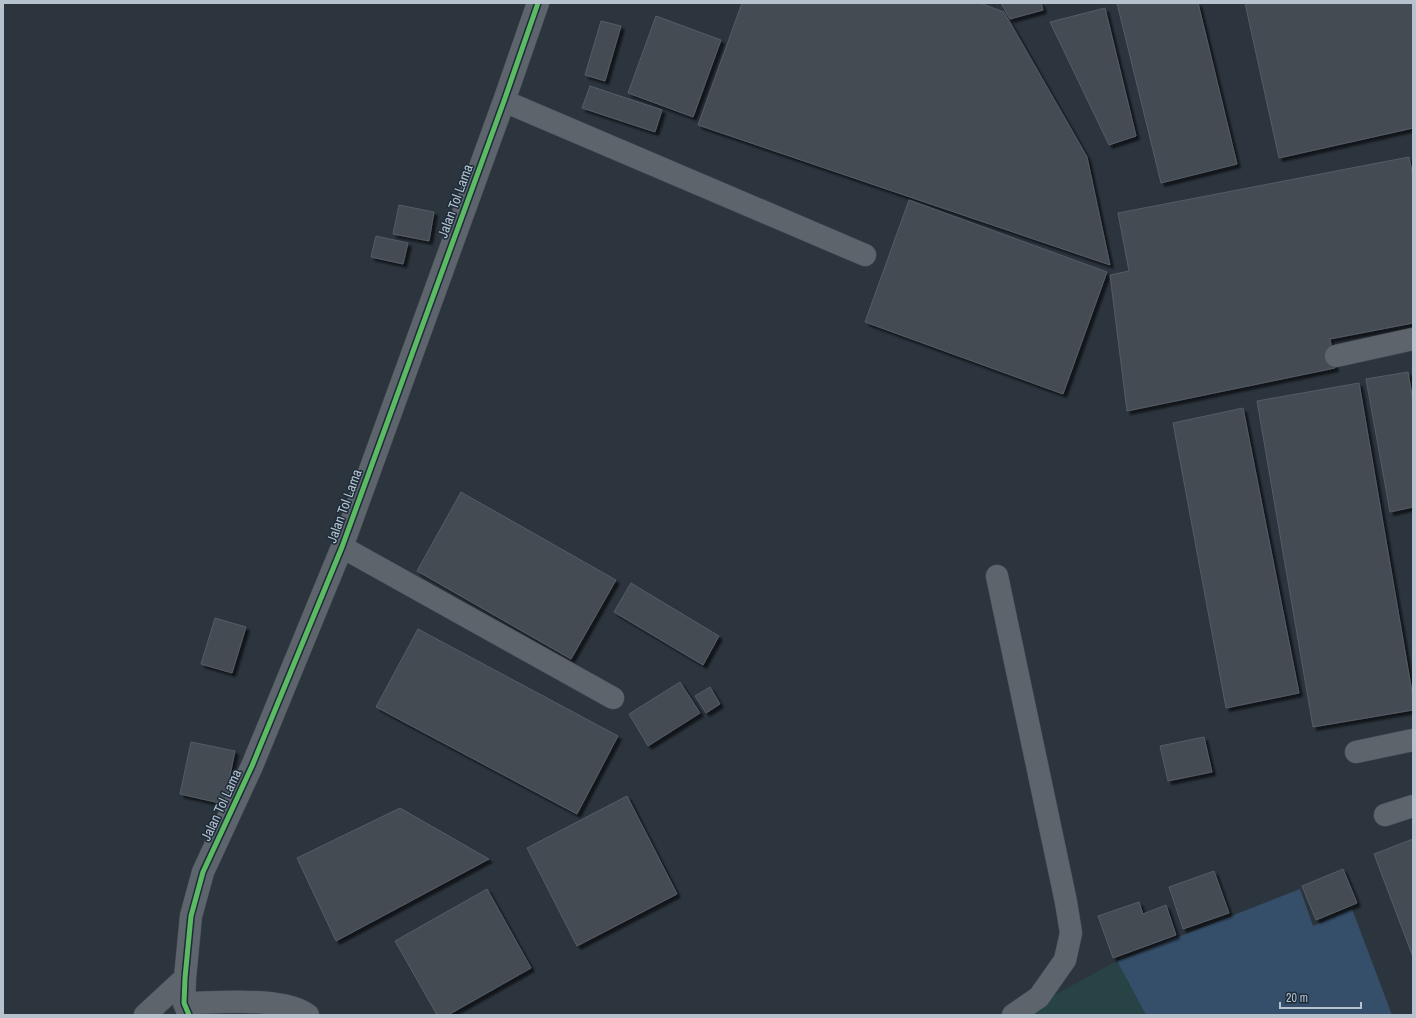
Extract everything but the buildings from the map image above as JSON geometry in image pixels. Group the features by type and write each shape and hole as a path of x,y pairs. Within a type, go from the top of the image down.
{"street":[{"name":"Jalan Tol Lama","path":"187,1009 185,978 191,916 203,872 252,766 342,547 504,101 538,3"},
{"path":"504,101 865,255"},
{"path":"1336,356 1413,339"},
{"path":"342,547 612,698"},
{"path":"997,576 1071,933 1065,960 1039,997 1013,1015"},
{"path":"1356,752 1413,740"},
{"path":"1385,815 1413,806"},
{"path":"145,1015 185,978"},
{"path":"187,1009 262,1003 290,1006 301,1010 308,1015"}],"green space":[{"path":"1117,961 1146,1015 1018,1015"}],"water":[{"path":"1300,889 1313,926 1352,909 1392,1015 1146,1015 1117,961"}],"cycle path":[{"path":"189,1015 184,1003 191,916 203,872 252,766 342,547 504,101 538,3"}]}
